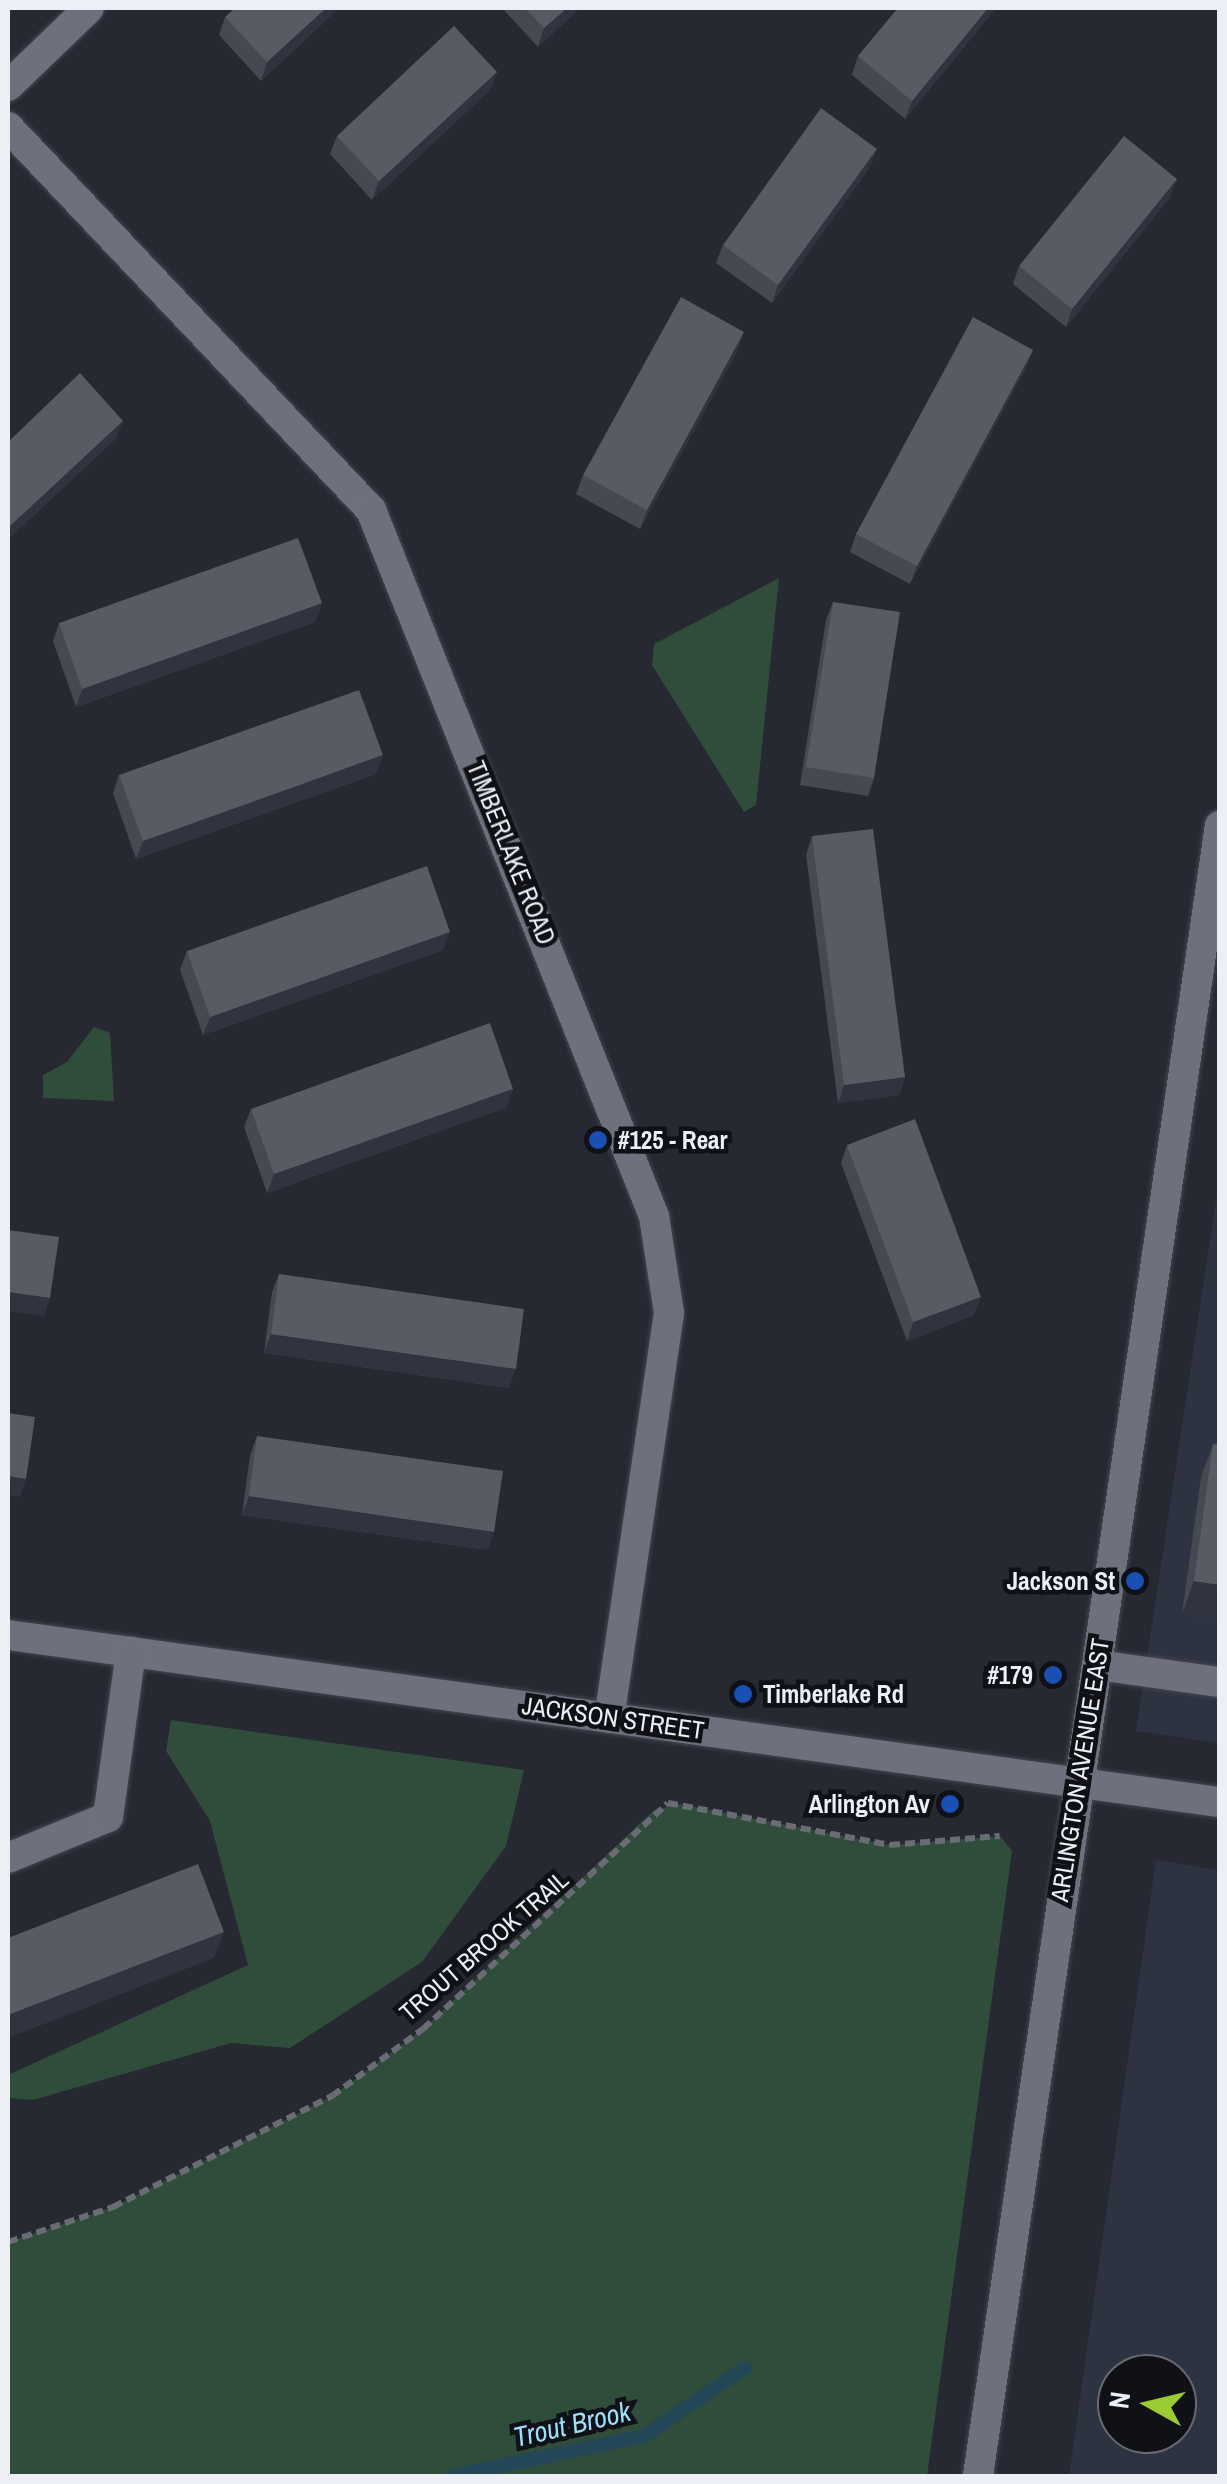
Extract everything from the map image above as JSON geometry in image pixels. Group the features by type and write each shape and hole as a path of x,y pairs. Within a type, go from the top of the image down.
{"street":[{"path":"8,86 89,8"},
{"name":"TIMBERLAKE ROAD","path":"8,127 371,510 654,1216 669,1313 609,1718"},
{"name":"ARLINGTON AVENUE EAST","path":"978,2476 1220,826"},
{"name":"JACKSON STREET","path":"8,1634 1220,1802"},
{"path":"8,1858 108,1817 131,1652"},
{"path":"1097,1664 1220,1682"}],"path":[{"name":"TROUT BROOK TRAIL","path":"8,2242 113,2207 332,2096 424,2028 668,1804 890,1845 1000,1836"}],"shaded area":[{"path":"1219,1180 1219,1743 1136,1731"},
{"path":"1156,1860 1219,1870 1219,2476 1069,2476"}],"green space":[{"path":"779,578 756,805 744,812 652,665 654,644"},
{"path":"94,1027 110,1033 114,1101 43,1098 43,1075 67,1062"},
{"path":"171,1720 524,1770 506,1846 422,1962 290,2048 231,2043 33,2100 8,2098 8,2075 248,1965 210,1821 166,1751"},
{"path":"680,1804 890,1845 1000,1836 1012,1851 927,2476 8,2476 8,2242 113,2207 332,2096 423,2029 654,1810"}],"building":[{"path":"235,8 326,8 267,62 225,17"},
{"path":"525,8 567,8 544,28"},
{"path":"898,8 988,8 912,101 858,56"},
{"path":"454,26 497,72 379,181 337,136"},
{"path":"821,108 877,149 778,285 723,245"},
{"path":"1124,136 1177,179 1072,309 1019,266"},
{"path":"681,297 744,332 647,510 583,475"},
{"path":"973,317 1033,350 917,566 856,534"},
{"path":"80,373 123,421 8,528 8,442"},
{"path":"298,538 322,603 82,689 59,623"},
{"path":"833,602 900,612 874,778 806,767"},
{"path":"359,690 383,755 143,841 119,775"},
{"path":"873,829 905,1077 844,1085 812,836"},
{"path":"427,866 450,932 210,1017 187,951"},
{"path":"490,1023 513,1089 274,1174 251,1109"},
{"path":"915,1119 981,1297 913,1322 847,1145"},
{"path":"8,1230 59,1237 50,1298 8,1292"},
{"path":"279,1274 524,1309 516,1369 271,1334"},
{"path":"8,1413 35,1417 26,1479 8,1476"},
{"path":"257,1436 503,1471 494,1532 249,1496"},
{"path":"1213,1444 1220,1445 1220,1585 1194,1581"},
{"path":"198,1864 224,1932 8,2015 8,1938"}],"waterway":[{"name":"Trout Brook","path":"451,2476 644,2436 745,2368"}],"place":[{"name":"#125 - Rear","path":"598,1140"},
{"name":"Jackson St","path":"1135,1581"},
{"name":"#179","path":"1053,1675"},
{"name":"Timberlake Rd","path":"743,1694"},
{"name":"Arlington Av","path":"950,1804"}]}
